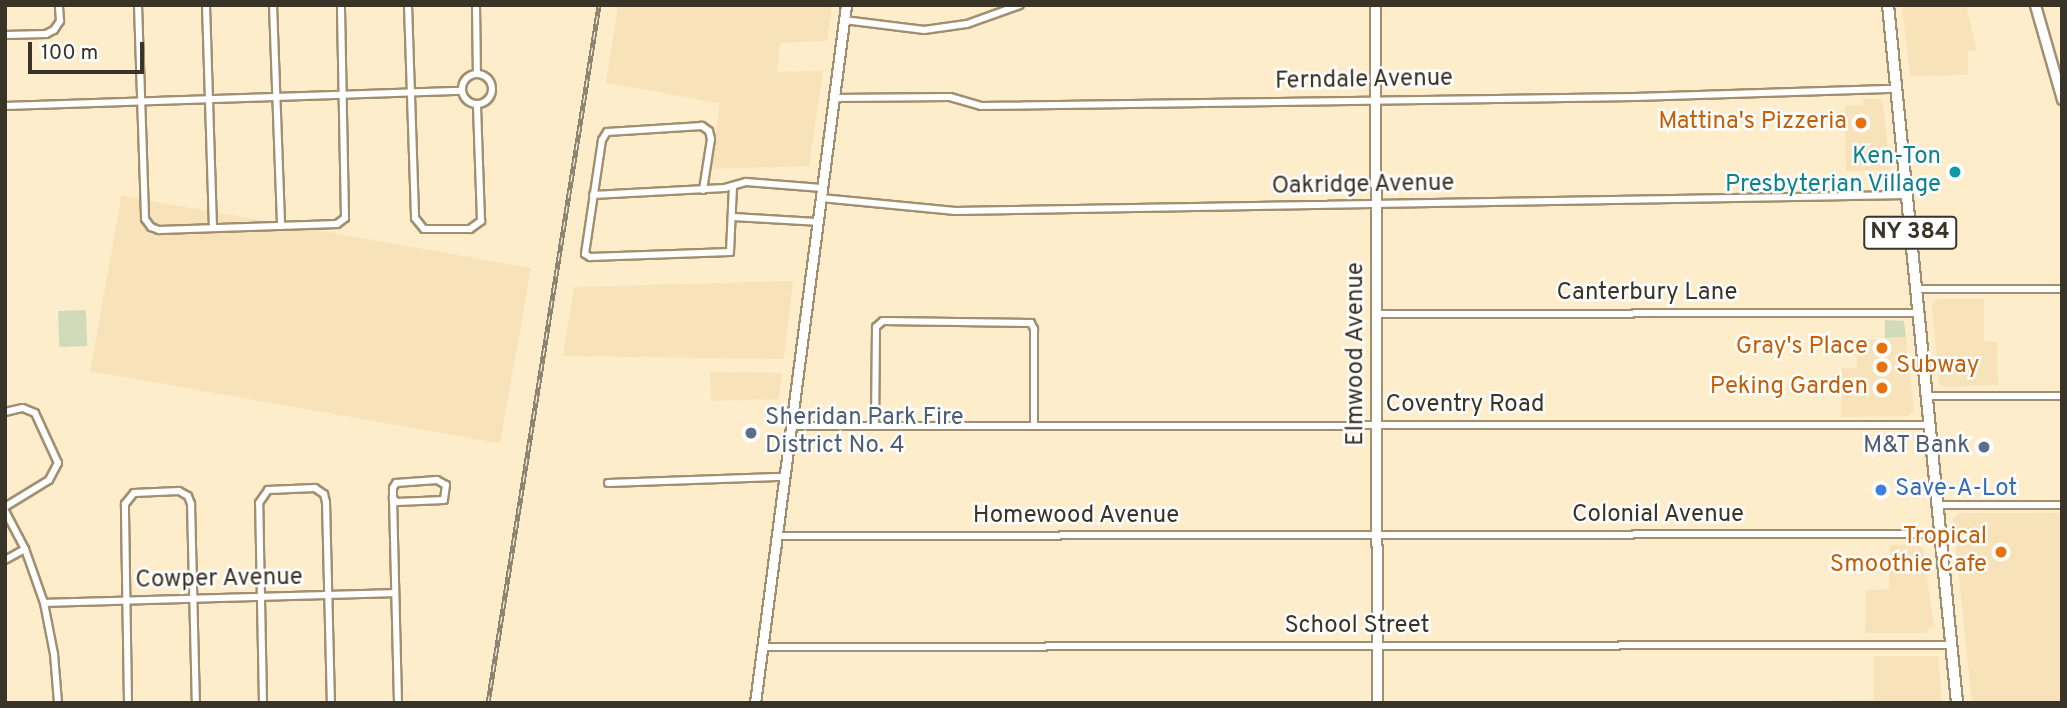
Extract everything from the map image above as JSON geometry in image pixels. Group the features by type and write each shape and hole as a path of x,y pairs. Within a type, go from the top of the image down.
{"main road":[{"name":"NY 384","path":"1888,5 1957,703"}],"street":[{"path":"5,35 46,34 54,30 60,21 59,5"},
{"path":"138,5 147,224 159,230 337,224 345,218 341,5"},
{"path":"206,5 213,228"},
{"path":"273,5 281,226"},
{"path":"408,5 415,218 419,225 429,230 470,229 481,221 477,104"},
{"path":"476,5 477,73"},
{"path":"755,703 846,5"},
{"path":"844,20 924,30 967,24 1020,5"},
{"name":"Elmwood Avenue","path":"1375,5 1377,703"},
{"path":"2035,5 2058,68 2062,99"},
{"path":"477,73 488,77 493,89 488,100 477,104 467,100 462,91 463,82 468,76 477,73"},
{"name":"Ferndale Avenue","path":"834,98 950,97 981,106 1896,89"},
{"path":"5,106 462,91"},
{"path":"703,190 711,139 709,131 698,125 607,132 602,140 584,250 590,257 730,252 733,187"},
{"path":"593,195 703,190 733,187 746,182 822,188"},
{"name":"Oakridge Avenue","path":"821,198 955,211 1907,195"},
{"path":"732,217 818,222"},
{"path":"1916,289 2062,289"},
{"name":"Canterbury Lane","path":"1376,314 1918,313"},
{"path":"875,425 876,327 883,321 1031,323 1034,426"},
{"path":"1926,396 2062,396"},
{"path":"5,412 23,408 35,413 58,463 49,480 5,509 25,550 44,603 54,654 58,703"},
{"name":"Coventry Road","path":"791,426 1929,425"},
{"path":"608,483 784,477"},
{"path":"393,498 397,502 440,501 446,497 447,488 440,481 400,482 394,485 393,498 398,703"},
{"path":"263,703 259,503 264,493 274,489 315,488 326,498 331,703"},
{"path":"128,703 126,500 134,493 179,491 188,496 191,504 196,703"},
{"path":"1937,505 2062,505"},
{"name":"Colonial Avenue","path":"1377,535 1940,534"},
{"name":"Homewood Avenue","path":"776,536 1377,535"},
{"path":"5,559 25,550"},
{"name":"Cowper Avenue","path":"44,603 396,593"},
{"name":"School Street","path":"762,647 1952,645"}],"shaded area":[{"path":"618,5 832,5 827,41 780,43 777,72 823,71 809,166 710,169 720,103 606,83"},
{"path":"1902,5 1966,5 1977,50 1968,52 1968,75 1910,76"},
{"path":"1863,99 1879,99 1883,103 1890,170 1846,171 1845,106 1863,105"},
{"path":"121,196 531,268 500,443 90,371"},
{"path":"793,281 784,359 563,356 574,287"},
{"path":"1937,299 1984,299 1984,341 1997,342 1998,385 1944,387 1939,384 1932,304"},
{"path":"1906,337 1914,411 1908,416 1841,417 1842,368 1857,368 1857,341"},
{"path":"710,372 782,373 779,399 711,401"},
{"path":"1959,513 2062,513 2062,703 1972,703 1953,519"},
{"path":"1919,544 1923,548 1934,627 1929,627 1927,633 1865,633 1866,590 1889,589 1890,545"},
{"path":"1874,656 1938,656 1942,703 1833,703 1833,700 1874,700"}],"green space":[{"path":"86,310 87,346 59,347 58,311"},
{"path":"1885,320 1904,321 1906,337 1885,338"}],"railway":[{"path":"488,703 599,5"}],"place":[{"name":"Mattina's Pizzeria","path":"1861,123"},
{"name":"Ken-Ton Presbyterian Village","path":"1955,172"},
{"name":"Gray's Place","path":"1882,348"},
{"name":"Subway","path":"1882,367"},
{"name":"Peking Garden","path":"1882,388"},
{"name":"Sheridan Park Fire District No. 4","path":"751,433"},
{"name":"M&T Bank","path":"1984,447"},
{"name":"Save-A-Lot","path":"1881,490"},
{"name":"Tropical Smoothie Cafe","path":"2001,552"}]}
